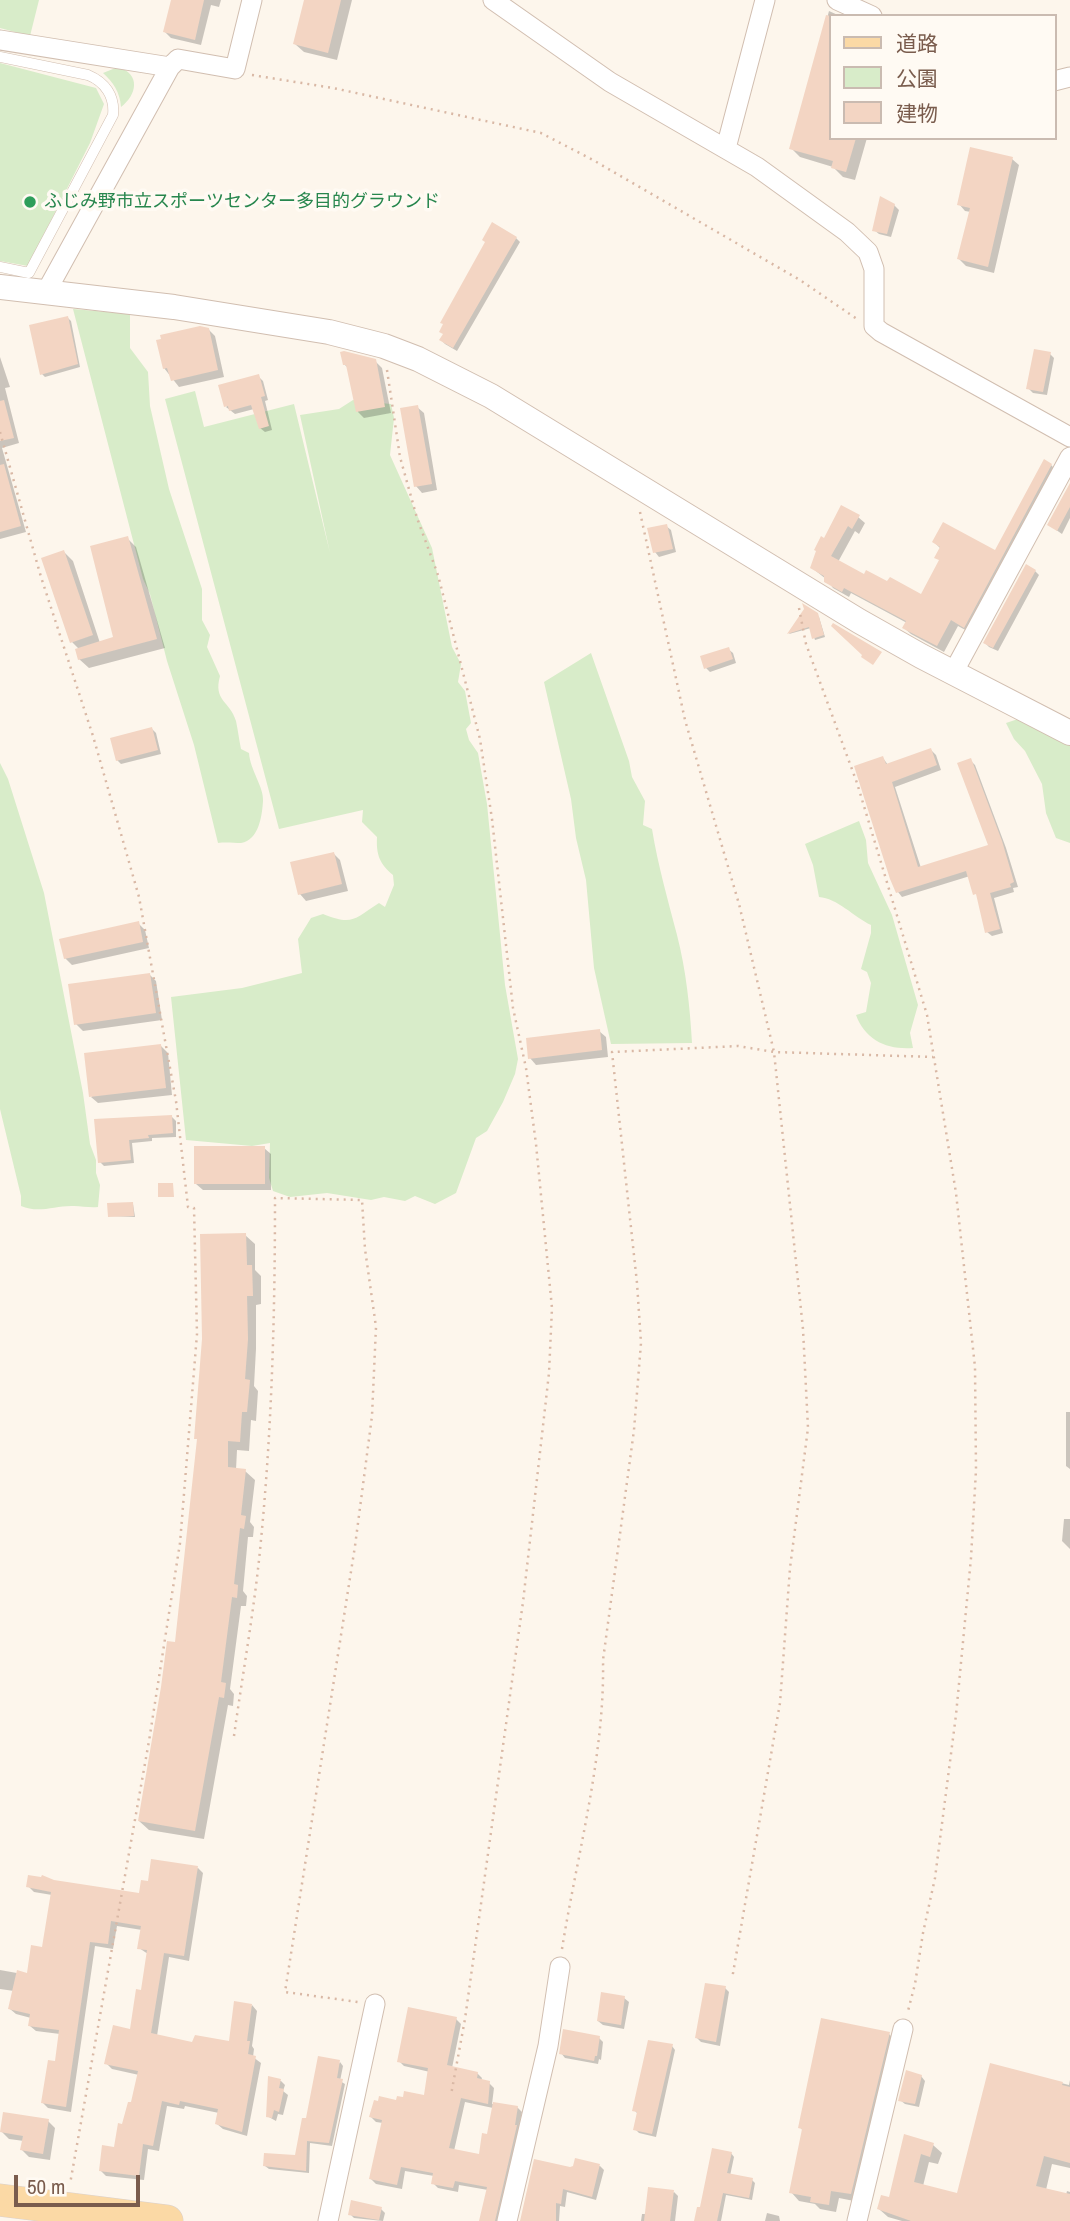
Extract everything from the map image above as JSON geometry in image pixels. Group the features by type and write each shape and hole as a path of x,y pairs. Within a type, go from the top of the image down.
{"main road":[{"path":"0,2200 167,2221"}],"street":[{"path":"46,292 170,67 178,60 235,69 252,0"},
{"path":"493,0 610,82 726,148 802,197 847,232 868,252 874,269 874,326 881,332 1070,437"},
{"path":"726,148 765,0"},
{"path":"837,0 868,14"},
{"path":"0,40 170,67"},
{"path":"0,288 174,307 329,332 384,346 418,359 491,396 859,621 1070,733"},
{"path":"953,673 1070,457"},
{"path":"507,2221 548,2046 560,1967"},
{"path":"328,2221 375,2004"},
{"path":"857,2221 903,2029"}],"lane":[{"path":"0,57 99,79 112,97 114,108 113,115 29,273 0,267"}],"path":[{"path":"235,69 541,133 593,160 800,280 864,324 874,326"},
{"path":"391,387 400,457 417,518 438,575 480,739 492,819 513,1008 526,1068 552,1308 549,1373 523,1602 477,1940 451,2095"},
{"path":"0,432 41,578 93,736 139,897 176,1101 188,1207 194,1208 195,1221 197,1334 180,1543 149,1741 65,2209"},
{"path":"634,481 657,600 685,720 739,904 774,1052 803,1329 808,1428 790,1568 780,1703 732,1979"},
{"path":"794,581 806,644 857,783 927,1015 956,1193 971,1320 977,1402 971,1558 948,1792 915,1984 903,2029"},
{"path":"560,1967 600,1732 604,1694 603,1660 634,1430 640,1343 637,1283 612,1052 738,1046 774,1052 933,1057"},
{"path":"234,1736 261,1544 268,1463 274,1351 275,1198 362,1200 365,1249 376,1327 372,1416 355,1546 285,1992 375,2004"}],"green space":[{"path":"0,0 39,0 30,36 0,28"},
{"name":"ふじみ野市⽴スポーツセンター多⽬的グラウンド","path":"0,63 96,88 104,104 90,143 28,266 0,261"},
{"path":"118,67 130,75 134,85 131,97 121,107 115,88 103,73"},
{"path":"73,309 130,314 130,348 148,372 150,406 169,489 202,589 202,620 210,635 207,647 220,676 220,696 233,714 241,749 249,753 263,796 262,813 256,832 241,843 218,843 194,745 167,661 150,594 143,579"},
{"path":"195,391 204,427 294,404 330,553 300,415 339,409 353,400 391,404 394,418 390,455 432,548 452,647 461,664 458,682 465,691 471,723 466,729 469,740 478,753 487,804 505,985 518,1059 515,1074 503,1102 487,1131 476,1138 456,1193 435,1204 415,1196 405,1201 384,1197 371,1200 327,1193 290,1197 273,1191 269,1178 270,1143 252,1146 186,1140 171,997 242,988 302,973 298,939 311,918 323,914 347,920 358,917 379,903 385,907 394,885 393,875 380,859 377,837 362,822 363,810 279,829 165,399"},
{"path":"591,653 629,761 632,777 645,801 643,825 652,829 683,962 692,1043 611,1044 594,968 586,880 576,838 571,799 544,682"},
{"path":"1018,719 1070,741 1070,843 1056,838 1046,813 1042,784 1025,751 1014,739 1006,723"},
{"path":"0,763 8,779 44,893 83,1093 90,1144 96,1160 100,1185 98,1207 34,1209 21,1206 21,1196 0,1109"},
{"path":"859,821 866,840 868,863 892,915 918,1005 910,1033 913,1048 894,1047 878,1042 860,1024 856,1015 866,1012 871,983 867,972 861,969 871,925 839,904 819,897 813,865 805,844"}],"building":[{"path":"171,0 204,0 195,40 163,32"},
{"path":"304,0 341,0 328,53 293,44"},
{"path":"828,16 828,140 855,140 846,172 831,168 833,161 789,149"},
{"path":"970,147 1013,157 988,267 957,259 970,208 957,205"},
{"path":"880,196 895,204 887,234 872,231"},
{"path":"492,222 517,237 453,348 439,340 443,334 439,332 443,324 440,323 485,242 482,240"},
{"path":"68,316 78,364 40,375 29,325"},
{"path":"200,326 209,328 218,370 171,381 167,368 163,369 156,340 161,339 160,335"},
{"path":"1034,349 1051,352 1043,392 1026,389"},
{"path":"340,352 376,359 385,407 356,412 346,365 343,365"},
{"path":"259,374 265,396 261,397 269,426 259,429 251,405 229,411 228,406 224,407 218,385"},
{"path":"4,400 14,438 0,441 0,401"},
{"path":"418,405 432,484 414,487 400,408"},
{"path":"1044,459 1052,464 964,628 951,620 937,646 902,628 906,621 844,588 842,592 824,582 824,576 810,568 816,551 814,550 821,536 824,538 841,505 860,515 852,529 848,526 831,556 864,574 866,570 887,581 890,577 921,594 939,560 934,558 940,547 932,542 943,522 995,550"},
{"path":"4,464 21,526 0,532 0,465"},
{"path":"1070,483 1070,507 1057,531 1047,525"},
{"path":"667,524 673,549 653,553 647,528"},
{"path":"128,536 157,639 78,660 75,649 113,637 90,546"},
{"path":"64,550 93,635 70,643 41,558"},
{"path":"1026,564 1036,570 993,648 983,643"},
{"path":"802,603 818,613 824,635 812,639 809,627 787,634 804,609"},
{"path":"833,623 882,652 873,665 861,657 862,655 831,626"},
{"path":"729,647 733,659 704,669 700,656"},
{"path":"152,727 158,750 116,761 110,738"},
{"path":"931,748 937,765 892,782 918,867 988,845 957,763 971,758 1014,882 1010,884 1011,887 990,893 1000,929 985,933 976,894 973,895 966,871 896,893 890,879 854,766 883,756 886,764"},
{"path":"334,852 342,884 298,895 290,862"},
{"path":"139,921 143,942 64,959 59,939"},
{"path":"150,973 156,1013 74,1025 68,984"},
{"path":"600,1029 602,1050 528,1059 526,1038"},
{"path":"161,1044 166,1088 89,1097 84,1053"},
{"path":"172,1115 173,1133 129,1140 131,1160 98,1163 94,1119"},
{"path":"194,1146 265,1146 265,1184 194,1184"},
{"path":"158,1183 173,1183 174,1197 158,1197"},
{"path":"133,1202 134,1216 108,1217 107,1203"},
{"path":"246,1233 247,1265 252,1265 253,1296 247,1296 245,1379 250,1380 247,1412 242,1412 240,1442 228,1441 228,1467 246,1469 241,1515 246,1516 244,1529 240,1528 234,1584 238,1585 237,1598 232,1597 221,1682 226,1683 224,1698 219,1697 195,1831 138,1821 167,1641 175,1642 197,1439 194,1439 202,1339 200,1234"},
{"path":"151,1859 198,1866 184,1956 164,1953 151,2033 192,2042 195,2035 229,2041 234,2001 252,2004 248,2054 256,2056 242,2132 215,2124 218,2109 180,2101 179,2105 162,2101 153,2146 143,2144 139,2176 99,2171 102,2145 114,2147 118,2123 122,2124 128,2102 131,2102 138,2071 104,2064 113,2025 130,2029 136,1989 141,1990 147,1950 137,1949 141,1926 111,1921 108,1944 90,1942 66,2107 41,2103 48,2060 55,2061 59,2030 28,2026 30,2014 8,2009 17,1970 27,1973 31,1945 42,1947 51,1892 26,1887 28,1875 42,1875 54,1880 139,1893 141,1880 148,1881"},
{"path":"705,1983 726,1986 716,2042 695,2038"},
{"path":"601,1992 625,1996 621,2025 597,2021"},
{"path":"408,2007 457,2017 447,2065 478,2072 477,2078 490,2081 488,2104 461,2098 449,2148 479,2154 482,2133 487,2134 493,2102 518,2106 517,2125 495,2221 479,2221 487,2187 455,2181 453,2188 431,2184 433,2173 401,2167 397,2185 369,2179 382,2120 369,2117 374,2100 378,2101 379,2096 396,2100 397,2096 403,2097 404,2091 424,2095 428,2068 397,2062"},
{"path":"821,2018 890,2032 851,2194 831,2191 829,2205 810,2202 811,2197 789,2193 802,2129 798,2128"},
{"path":"563,2029 600,2036 594,2061 559,2054"},
{"path":"648,2040 673,2044 652,2134 633,2130 637,2112 632,2111"},
{"path":"318,2056 340,2060 337,2078 343,2079 329,2143 307,2141 306,2171 263,2166 264,2153 295,2155 302,2118 306,2118"},
{"path":"990,2063 1063,2082 1062,2085 1070,2087 1070,2163 1044,2156 1036,2186 1070,2194 1070,2221 911,2221 877,2209 881,2195 889,2197 904,2134 934,2143 930,2157 921,2154 914,2182 957,2193"},
{"path":"906,2070 922,2075 915,2104 898,2101"},
{"path":"268,2076 281,2079 279,2088 284,2089 279,2112 274,2110 272,2118 266,2117"},
{"path":"3,2112 49,2119 43,2154 20,2150 23,2136 0,2132"},
{"path":"712,2148 732,2152 727,2173 753,2178 749,2198 723,2193 717,2221 694,2221 697,2207 700,2207"},
{"path":"575,2158 600,2164 592,2197 563,2189 561,2204 556,2203 556,2221 520,2221 534,2159 570,2167 573,2166"},
{"path":"648,2187 674,2190 670,2221 644,2221"},
{"path":"351,2200 382,2207 379,2220 348,2215"}],"place":[{"name":"ふじみ野市⽴スポーツセンター多⽬的グラウンド","path":"30,202"}]}
